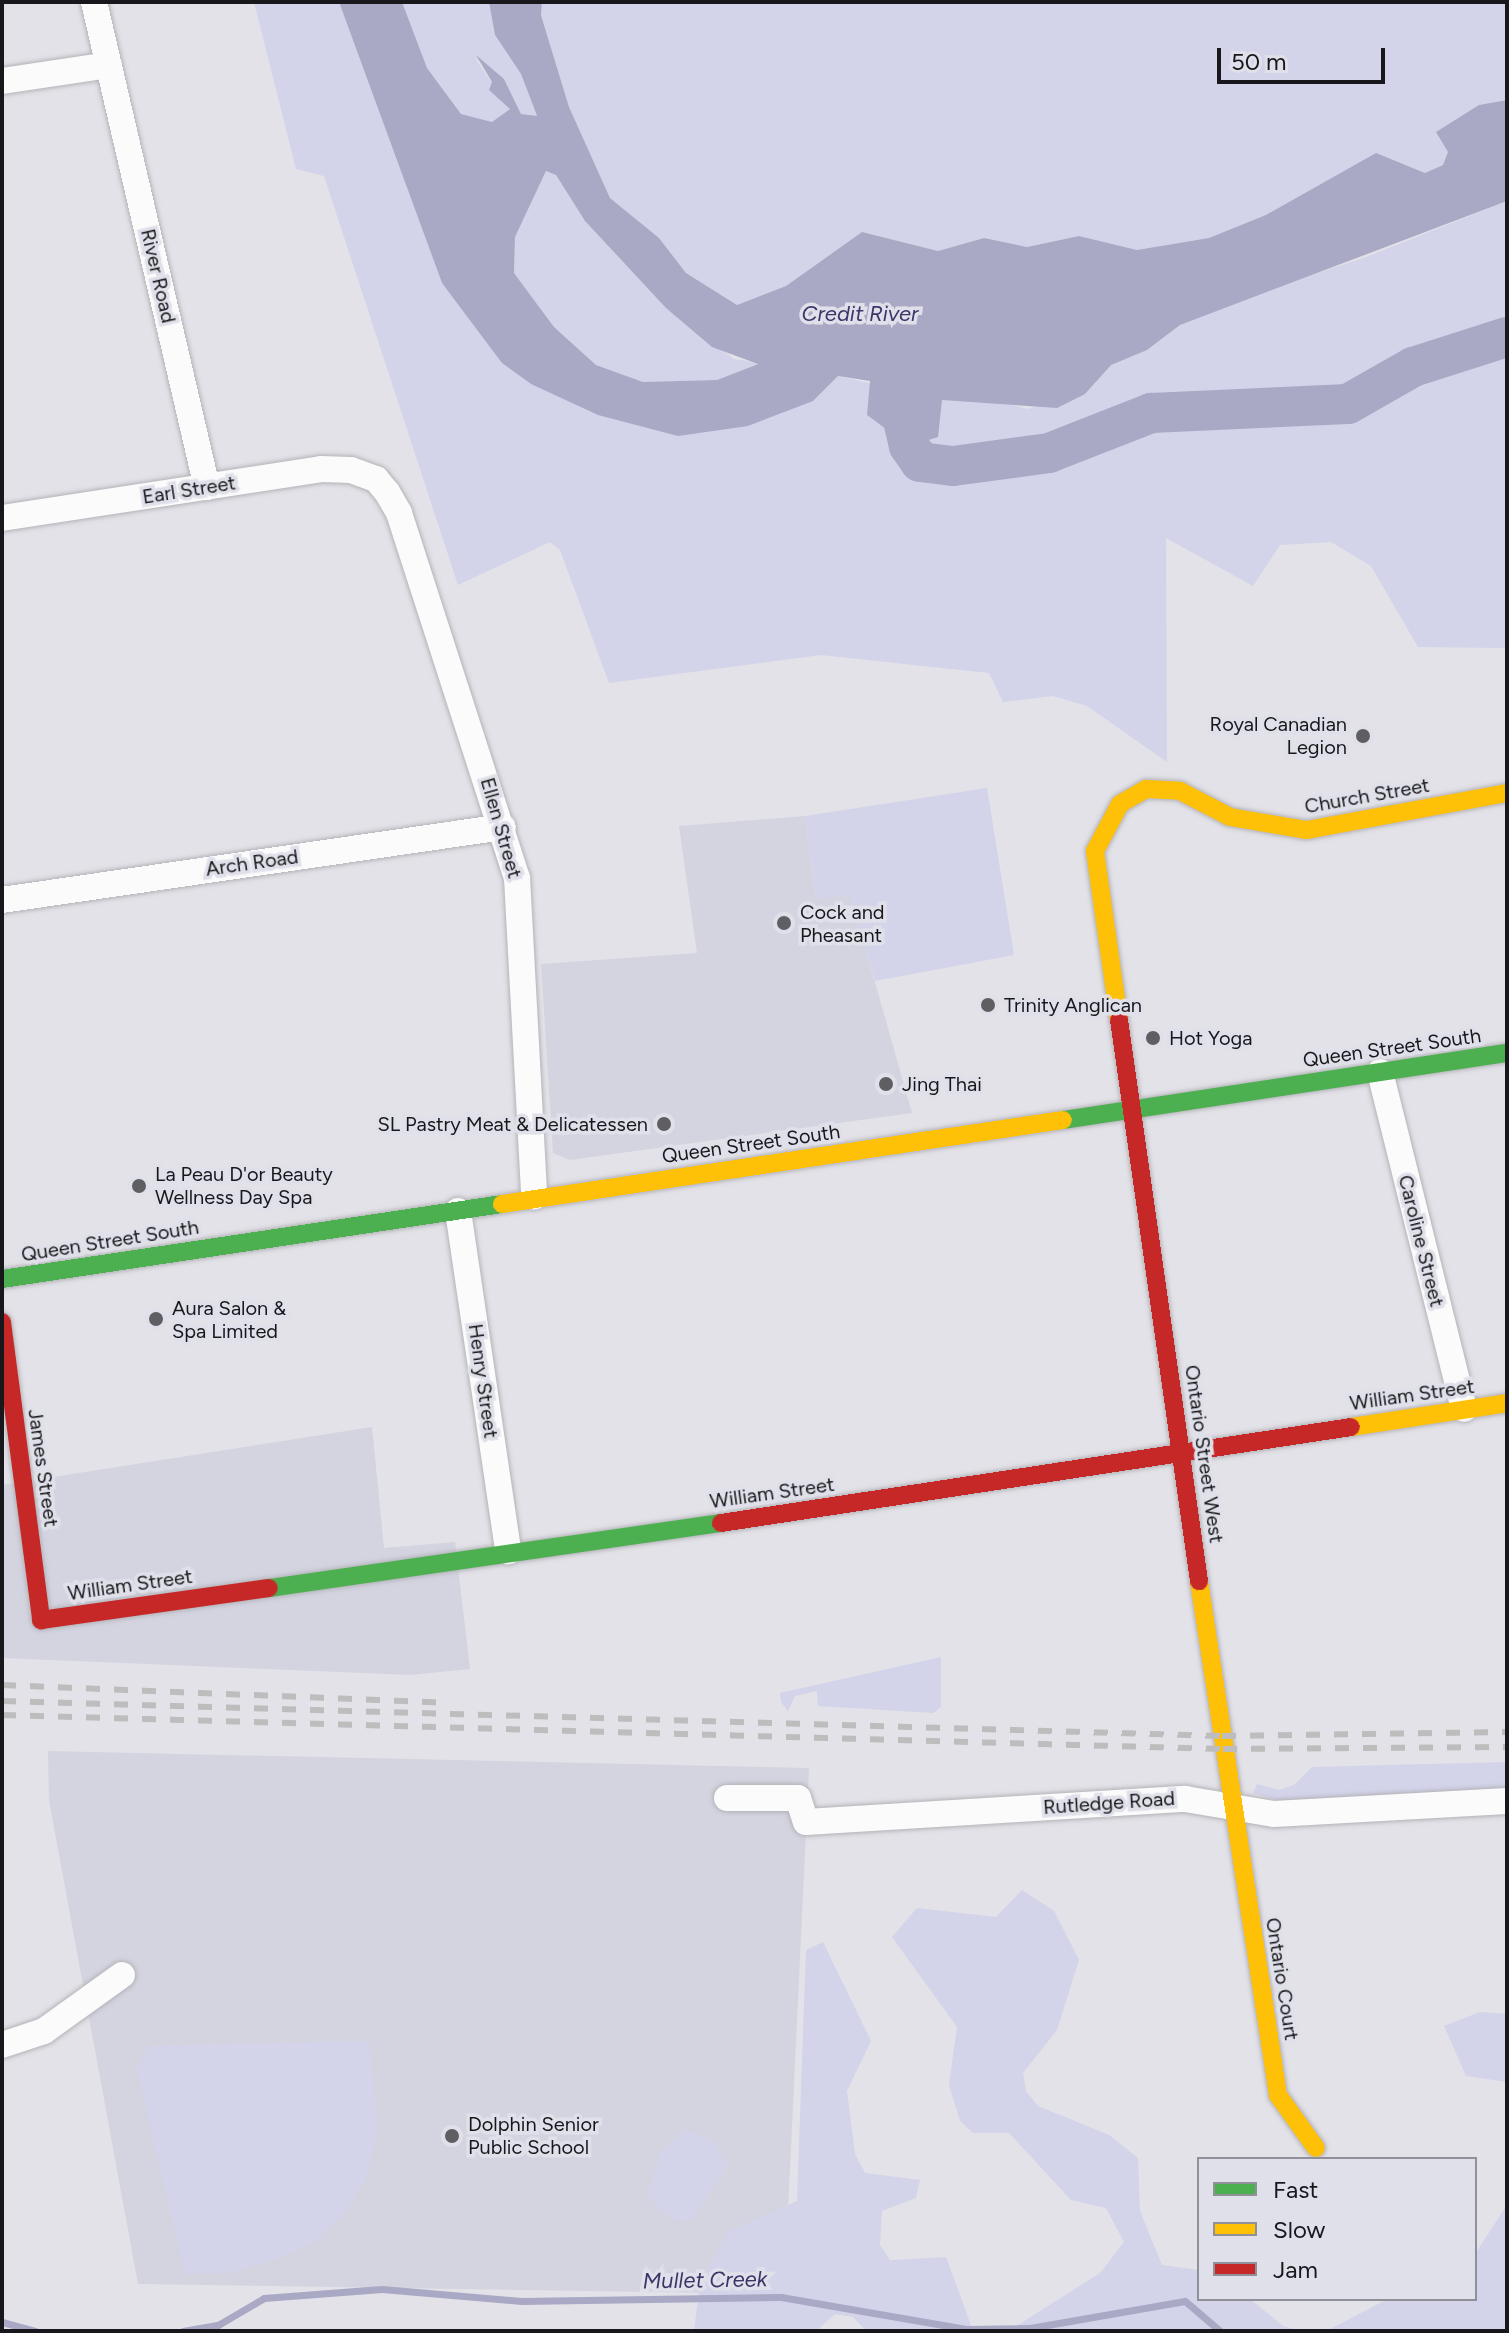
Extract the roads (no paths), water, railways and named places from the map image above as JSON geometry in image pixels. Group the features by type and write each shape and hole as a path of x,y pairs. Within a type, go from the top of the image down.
{"street":[{"name":"River Road","path":"94,2 207,487"},
{"path":"2,81 109,65"},
{"name":"Earl Street","path":"2,518 321,469 351,470 376,479"},
{"name":"Ellen Street","path":"376,479 399,513 517,878 534,1197"},
{"name":"Church Street","path":"1146,789 1180,791 1254,823 1307,830 1507,793"},
{"name":"Ontario Street West","path":"1146,789 1120,804 1095,851 1233,1806"},
{"name":"Arch Road","path":"2,900 503,827"},
{"name":"Queen Street South","path":"2,1279 1507,1053"},
{"name":"Caroline Street","path":"1380,1072 1464,1409"},
{"name":"Henry Street","path":"458,1211 508,1551"},
{"name":"James Street","path":"2,1322 41,1620"},
{"name":"William Street","path":"41,1620 508,1551 785,1514 1507,1403"},
{"name":"Rutledge Road","path":"727,1798 798,1798 806,1822 1185,1799 1274,1814 1507,1801"},
{"name":"Ontario Court","path":"1233,1806 1278,2095 1316,2148"},
{"path":"2,2045 44,2031 122,1975"}],"water":[{"name":"Credit River","path":"339,2 402,2 427,68 461,114 492,122 510,109 489,90 492,82 476,55 504,79 521,114 537,116 521,74 495,35 489,2 542,2 541,15 569,107 610,198 659,238 686,273 737,305 786,286 862,232 938,251 984,238 1027,247 1079,236 1137,250 1209,238 1266,215 1376,153 1425,173 1443,165 1448,152 1436,132 1479,105 1507,100 1507,201 1180,325 1147,350 1111,365 1085,394 1057,408 942,400 938,437 909,446 867,415 870,381 838,376 813,401 748,426 678,436 598,415 531,384 502,363 442,283","holes":["546,171 556,175 585,221 666,308 712,347 758,364 717,380 643,382 596,365 554,327 514,273 515,237"]}],"waterway":[{"name":"Credit River","path":"897,394 909,446 920,462 953,466 1049,453 1151,413 1348,404 1413,367 1507,337"},
{"name":"Mullet Creek","path":"183,2331 218,2325 264,2298 382,2289 521,2301 781,2297 967,2329 1030,2328 1185,2301 1220,2331"},
{"name":"Mullet Creek","path":"2,2322 36,2331"}],"railway":[{"path":"2,1685 446,1703"},
{"path":"2,1701 1222,1736 1507,1732"},
{"path":"2,1715 1223,1749 1507,1747"}],"place":[{"name":"Royal Canadian Legion","path":"1363,736"},
{"name":"Cock and Pheasant","path":"784,923"},
{"name":"Trinity Anglican","path":"988,1005"},
{"name":"Hot Yoga","path":"1153,1038"},
{"name":"Jing Thai","path":"886,1084"},
{"name":"SL Pastry Meat & Delicatessen","path":"664,1124"},
{"name":"La Peau D'or Beauty Wellness Day Spa","path":"139,1186"},
{"name":"Aura Salon & Spa Limited","path":"156,1319"},
{"name":"Dolphin Senior Public School","path":"452,2136"}]}
